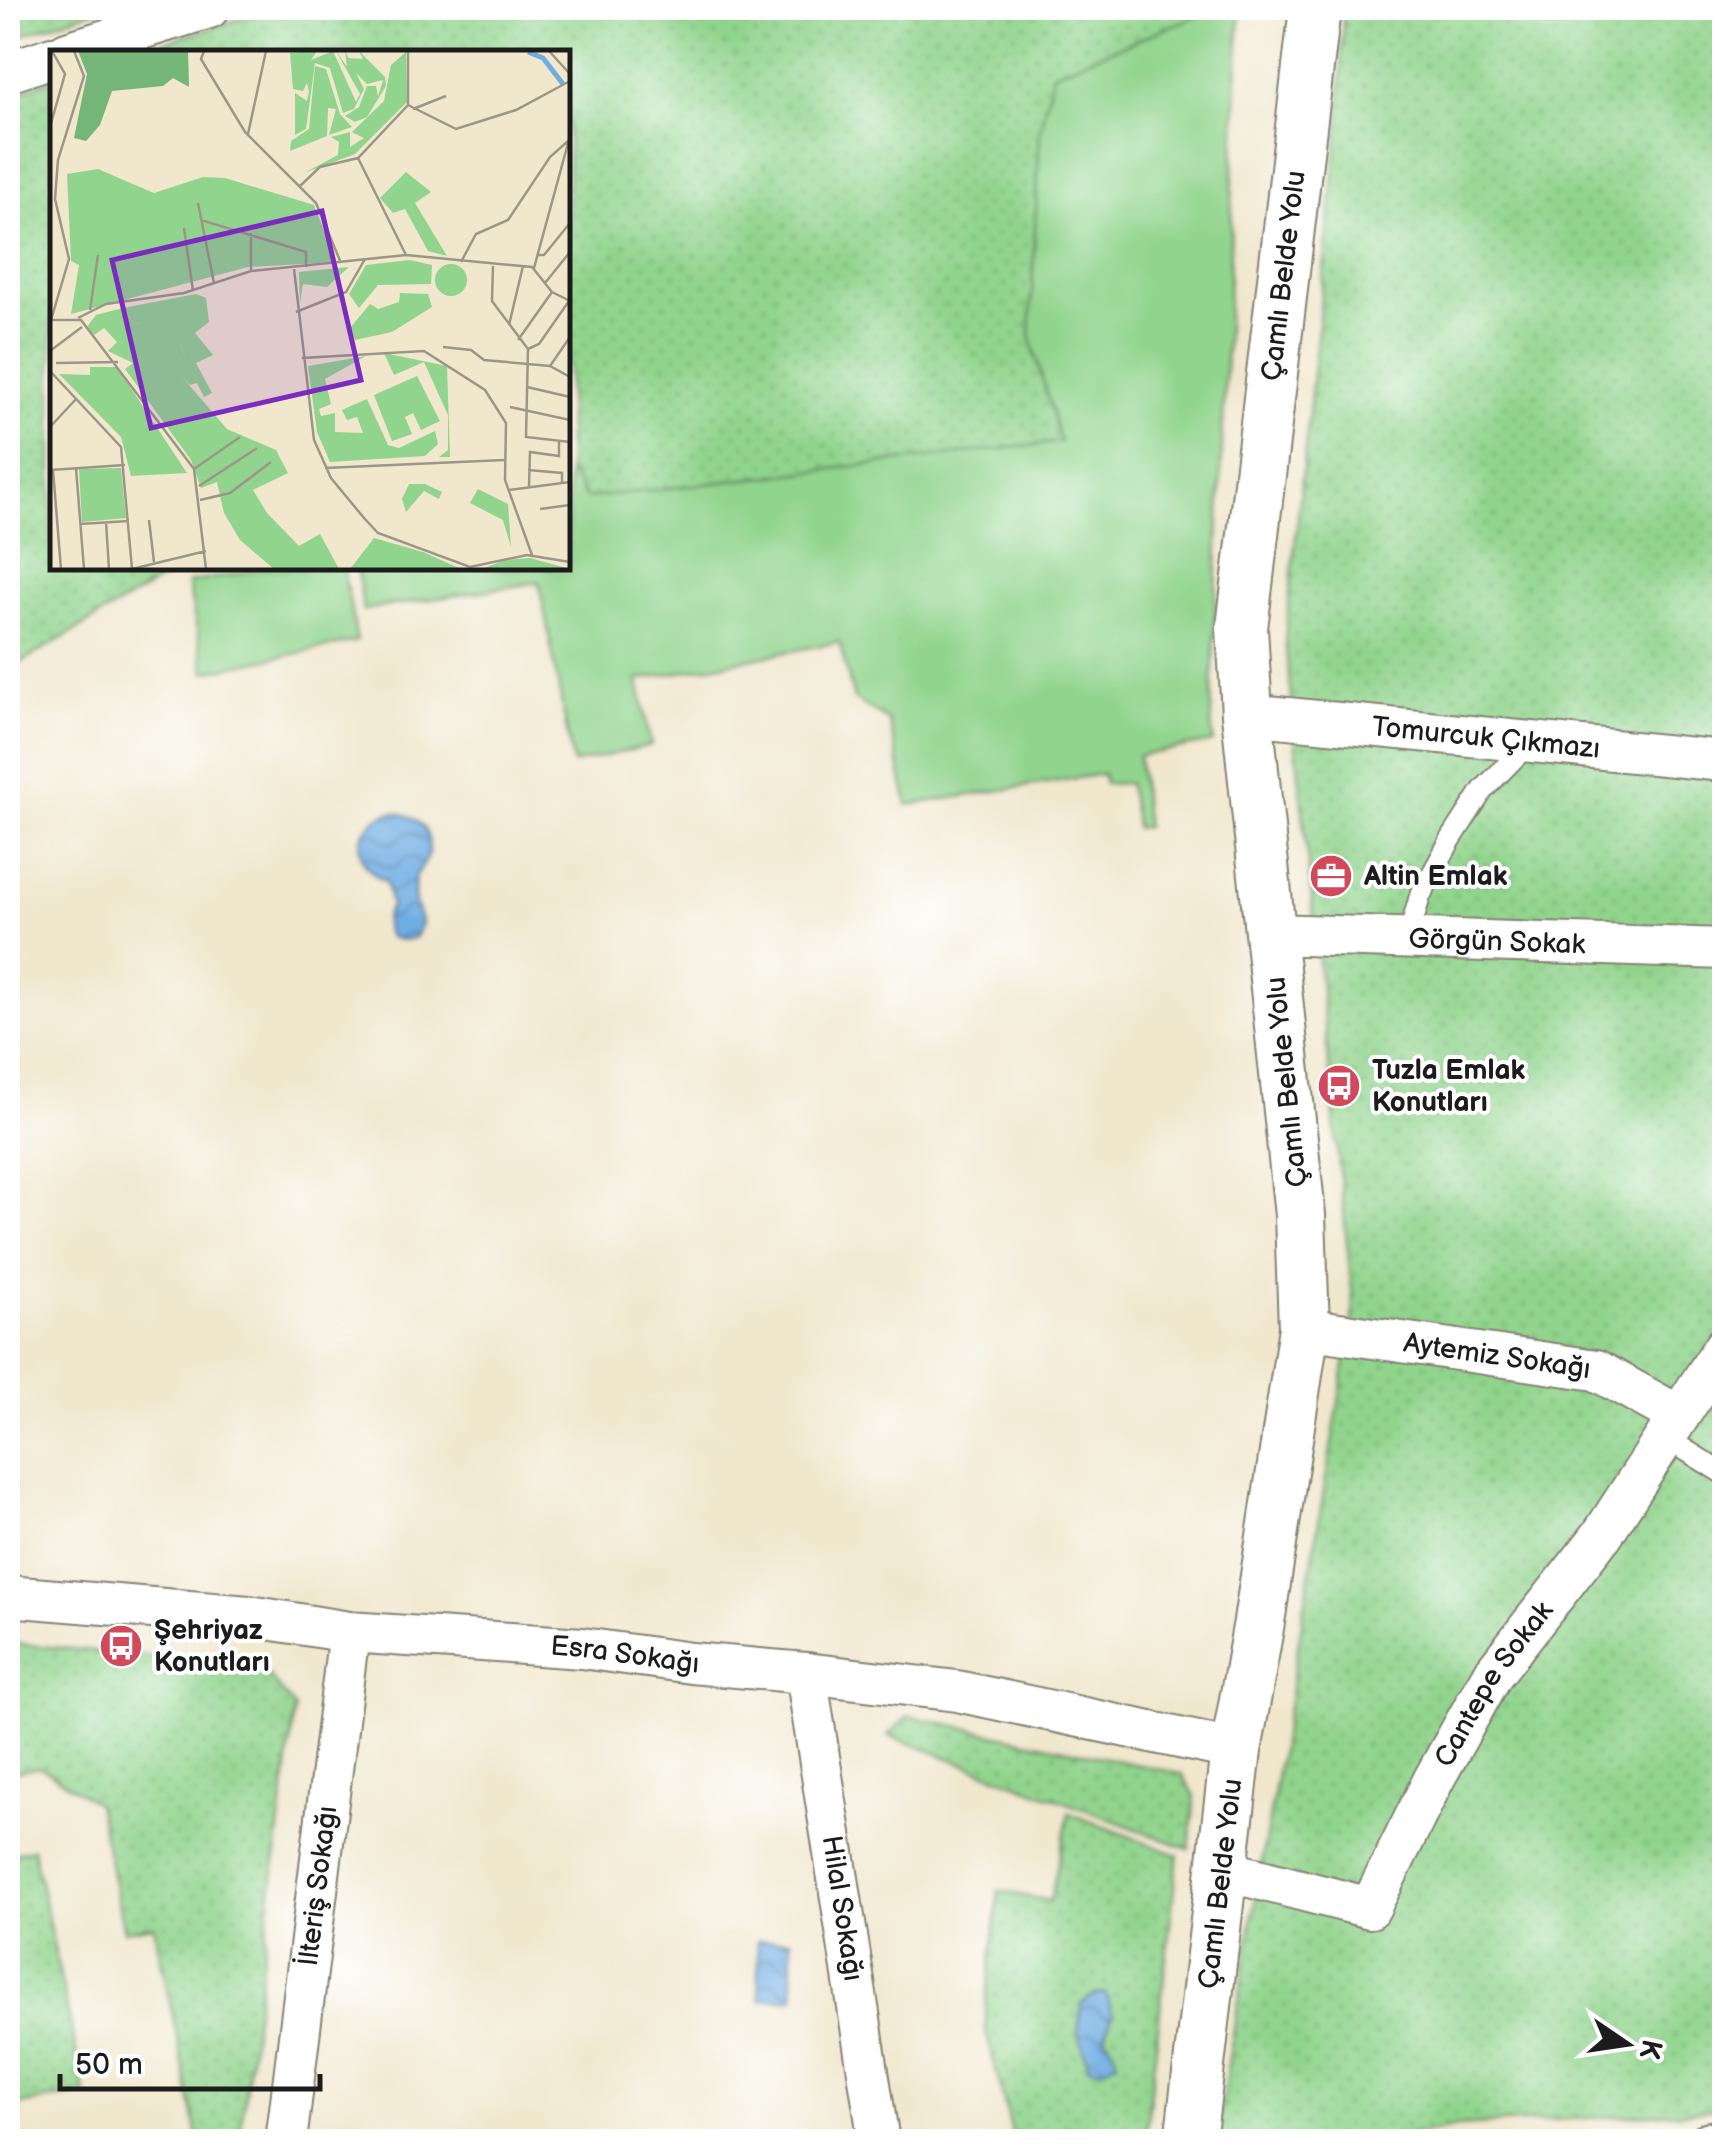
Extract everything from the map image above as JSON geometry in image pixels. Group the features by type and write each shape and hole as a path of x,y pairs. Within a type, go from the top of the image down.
{"street":[{"path":"73,50 209,8"},
{"name":"Çamlı Belde Yolu","path":"1190,2142 1236,1750 1304,1328 1300,1214 1247,714 1242,628 1314,12"},
{"path":"8,72 50,58"},
{"name":"Tomurcuk Çıkmazı","path":"1247,714 1724,761"},
{"name":"Görgün Sokak","path":"1272,934 1724,949"},
{"name":"Aytemiz Sokağı","path":"1304,1328 1596,1370 1672,1428"},
{"name":"Cantepe Sokak","path":"1223,1870 1370,1908 1492,1676 1602,1535 1724,1347"},
{"name":"Esra Sokağı","path":"8,1596 249,1616 349,1632 582,1648 957,1691 1236,1750"},
{"name":"İlteriş Sokağı","path":"286,2142 349,1632"},
{"name":"Hilal Sokağı","path":"806,1673 879,2142"},
{"path":"1710,2142 1724,2140"}],"lane":[{"path":"1408,938 1420,896 1450,841 1484,790 1530,741"},
{"path":"1672,1428 1724,1474"}],"green space":[{"path":"8,8 101,8 8,40"},
{"path":"275,8 1217,8 1053,73 1030,335 1061,442 586,498 570,473 570,50 138,50"},
{"path":"1217,8 1240,8 1213,742 1138,756 1146,827 1136,828 1128,783 1105,784 1103,774 908,805 889,721 854,699 839,642 638,680 651,745 573,764 539,582 363,610 357,570 570,570 570,473 586,498 1060,442 1030,335 1040,129 1053,73"},
{"path":"1343,8 1724,8 1724,2107 1458,2126 1384,2141 1215,2142 1354,1311 1285,639 1340,118"},
{"path":"50,79 50,570 178,570 8,670 8,98"},
{"path":"256,570 343,570 357,641 205,672 188,583"},
{"path":"8,1643 261,1667 295,1708 239,2141 199,2141 154,1926 124,1931 97,1804 41,1767 8,1773"},
{"path":"909,1716 1182,1774 1195,1796 1189,1849 888,1735"},
{"path":"1069,1813 1178,1855 1145,2141 1014,2141 986,2031 999,1891 1050,1901"},
{"path":"33,1849 85,2093 8,2107 8,1854"}],"water":[{"path":"391,812 414,819 422,826 429,845 428,855 415,876 414,898 421,924 413,939 389,937 385,921 391,906 386,882 368,868 360,848 369,826"},
{"path":"791,1939 794,1998 760,2000 757,1941"},
{"path":"1105,1993 1113,2013 1105,2036 1117,2062 1101,2070 1089,2067 1078,2031 1082,2004"}],"place":[{"name":"Altin Emlak","path":"1331,876"},
{"name":"Tuzla Emlak Konutları","path":"1339,1086"},
{"name":"Şehriyaz Konutları","path":"121,1646"}]}
